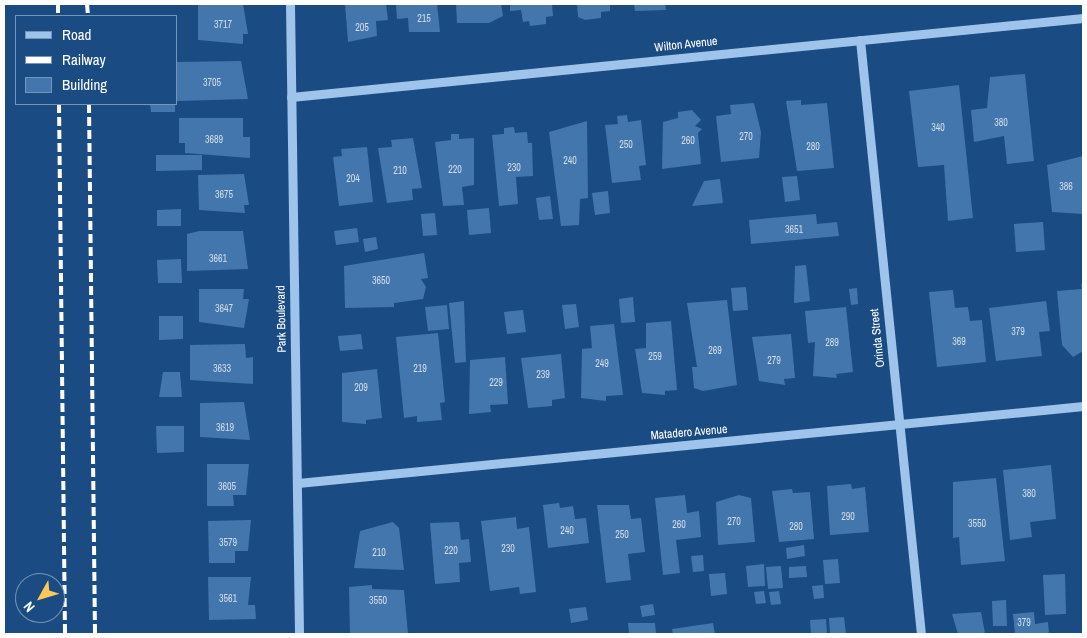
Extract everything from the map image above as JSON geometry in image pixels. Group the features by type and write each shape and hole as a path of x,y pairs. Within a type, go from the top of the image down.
{"street":[{"name":"Park Boulevard","path":"290,4 299,634"},
{"name":"Wilton Avenue","path":"291,97 1083,18"},
{"name":"Orinda Street","path":"860,40 921,634"},
{"name":"Matadero Avenue","path":"298,483 900,426 1083,406"}],"building":[{"path":"243,4 248,34 243,34 243,44 198,40 198,5"},
{"path":"345,4 386,4 388,20 376,21 377,36 348,42"},
{"path":"396,4 437,4 440,32 409,32 408,18 397,19"},
{"path":"456,4 501,4 503,16 489,23 457,23"},
{"path":"510,4 552,4 553,16 546,17 546,24 530,26 529,21 523,22 521,10 510,11"},
{"path":"577,4 610,4 610,11 601,12 601,18 585,20 578,17"},
{"path":"634,4 665,4 666,10 635,11"},
{"path":"241,61 248,99 178,101 178,62"},
{"path":"1025,74 1034,161 1007,164 1004,136 974,142 971,110 987,108 990,77"},
{"path":"959,85 973,218 948,221 944,165 918,167 909,91"},
{"path":"801,100 801,105 827,103 834,168 797,171 786,101"},
{"path":"754,103 761,132 759,158 721,162 716,116 731,114 730,105"},
{"path":"150,105 175,105 175,112 151,112"},
{"path":"692,110 701,120 695,126 702,129 698,133 701,164 662,169 663,122 678,118 678,112"},
{"path":"627,115 628,122 641,120 646,165 639,166 641,180 612,183 605,125 618,124 617,116"},
{"path":"179,118 243,118 243,137 250,137 250,158 185,153 185,143 179,143"},
{"path":"587,121 588,198 580,199 579,225 561,226 549,132"},
{"path":"514,127 515,133 527,132 528,143 532,143 533,176 516,177 518,204 499,206 492,135 504,134 504,128"},
{"path":"451,134 459,134 459,139 474,138 474,185 462,187 464,205 443,206 435,142 451,140"},
{"path":"413,138 422,188 412,189 413,200 387,203 378,148 392,147 391,140"},
{"path":"367,147 373,202 339,206 333,157 342,156 341,149"},
{"path":"156,155 202,155 202,170 156,171"},
{"path":"1083,156 1083,214 1052,212 1047,165"},
{"path":"244,174 249,205 244,205 245,213 199,210 198,175"},
{"path":"797,176 800,200 785,202 782,177"},
{"path":"720,179 723,203 692,206 704,181"},
{"path":"608,191 610,213 595,215 592,193"},
{"path":"550,196 553,219 539,220 536,198"},
{"path":"489,208 491,233 469,235 467,210"},
{"path":"181,209 181,226 157,226 157,210"},
{"path":"435,213 437,235 423,236 421,214"},
{"path":"816,214 817,224 837,222 839,236 751,244 749,220"},
{"path":"1043,222 1045,250 1016,252 1014,224"},
{"path":"357,228 359,242 336,245 334,231"},
{"path":"199,231 243,231 248,269 187,271 187,234"},
{"path":"376,237 378,249 365,252 363,239"},
{"path":"424,253 428,278 421,279 426,287 423,299 394,303 394,307 345,308 344,266"},
{"path":"181,259 182,283 158,283 157,260"},
{"path":"806,265 810,301 794,303 795,266"},
{"path":"1081,284 1083,284 1083,351 1073,357 1062,345 1057,291 1082,289"},
{"path":"746,287 748,310 733,311 731,288"},
{"path":"857,288 858,304 851,305 849,289"},
{"path":"199,289 244,289 243,299 249,299 244,328 199,322"},
{"path":"953,290 955,308 968,307 970,321 982,320 986,362 937,367 929,292"},
{"path":"633,297 635,322 621,323 619,299"},
{"path":"727,300 737,385 703,391 694,388 692,367 697,367 687,303"},
{"path":"464,301 466,362 455,363 449,303"},
{"path":"1046,301 1050,331 1039,332 1042,356 996,361 989,308"},
{"path":"576,304 579,327 565,329 562,305"},
{"path":"447,305 449,329 428,331 425,307"},
{"path":"846,307 853,372 836,374 837,378 813,376 815,342 808,343 805,311"},
{"path":"523,310 526,332 507,334 504,312"},
{"path":"159,316 183,316 183,339 159,340"},
{"path":"671,321 677,390 665,391 665,395 642,393 635,349 646,348 646,323"},
{"path":"614,324 623,395 606,396 606,401 581,398 582,349 592,348 590,326"},
{"path":"438,333 445,402 440,403 442,420 417,422 417,416 404,418 396,337"},
{"path":"361,334 363,349 340,351 338,336"},
{"path":"791,334 795,378 784,379 785,385 759,381 752,337"},
{"path":"245,344 246,358 253,357 253,384 190,380 190,345"},
{"path":"561,354 565,398 552,400 552,406 528,408 521,358"},
{"path":"505,357 508,404 490,405 491,412 469,414 470,360"},
{"path":"377,369 382,418 366,420 366,424 342,422 342,373"},
{"path":"163,372 180,372 182,397 159,397"},
{"path":"244,402 250,440 200,437 200,403"},
{"path":"156,426 184,426 184,452 157,453"},
{"path":"207,464 249,464 246,495 233,495 234,506 207,506"},
{"path":"1051,465 1056,519 1030,522 1032,537 1010,540 1003,470"},
{"path":"996,478 1005,561 961,565 959,537 953,538 953,482"},
{"path":"851,484 852,489 865,487 869,532 830,535 827,486"},
{"path":"792,489 793,493 810,492 814,539 779,542 772,491"},
{"path":"685,495 687,513 699,511 701,537 676,540 680,573 663,575 655,498"},
{"path":"739,495 751,498 755,542 718,545 716,502"},
{"path":"559,503 560,508 573,506 575,519 586,518 589,543 548,548 543,505"},
{"path":"597,505 629,505 631,519 641,518 645,552 628,554 631,580 606,583"},
{"path":"516,517 517,529 529,527 536,592 520,594 519,587 490,591 481,521"},
{"path":"251,520 248,551 235,551 235,563 209,563 208,521"},
{"path":"393,522 399,528 404,570 354,568 360,531"},
{"path":"459,522 461,540 469,539 471,562 459,563 460,582 435,584 430,523"},
{"path":"804,545 805,556 787,559 786,548"},
{"path":"703,555 704,571 693,572 691,556"},
{"path":"838,559 840,583 825,584 823,560"},
{"path":"764,564 765,586 748,587 746,566"},
{"path":"781,566 783,588 768,589 766,567"},
{"path":"806,566 807,577 789,578 789,567"},
{"path":"725,573 727,594 711,596 709,574"},
{"path":"1065,574 1066,614 1045,615 1043,575"},
{"path":"208,577 251,577 248,605 255,605 256,619 209,620"},
{"path":"372,585 372,589 404,590 408,634 350,634 349,587"},
{"path":"823,585 824,598 814,599 812,586"},
{"path":"764,591 766,603 756,604 754,592"},
{"path":"779,591 781,604 771,605 769,592"},
{"path":"1006,600 1007,626 993,626 992,601"},
{"path":"653,604 655,615 642,617 640,606"},
{"path":"586,607 588,620 571,623 569,609"},
{"path":"981,612 985,633 995,634 958,634 952,614"},
{"path":"1034,612 1035,624 1048,622 1049,634 1015,634 1013,614"},
{"path":"844,617 846,634 830,634 829,618"},
{"path":"826,619 827,634 811,634 810,620"},
{"path":"628,623 655,623 656,634 629,634"},
{"path":"713,623 715,634 673,634 672,629"}],"railway":[{"path":"58,4 58,15"},
{"path":"87,4 88,15"},
{"path":"59,105 65,634"},
{"path":"89,105 95,634"}]}
